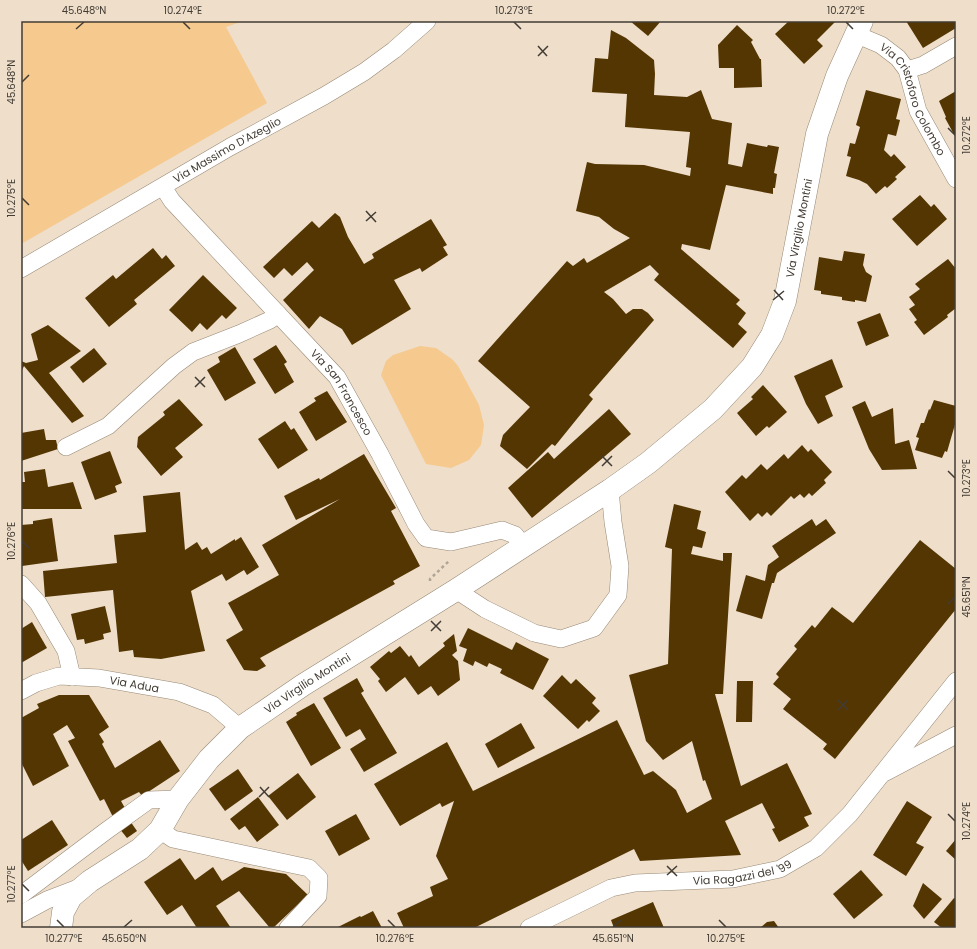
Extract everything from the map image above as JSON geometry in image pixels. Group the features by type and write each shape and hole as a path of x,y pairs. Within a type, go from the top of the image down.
{"main road":[{"name":"Via Virgilio Montini","path":"61,928 63,912 71,897 82,886 134,854 160,830 178,799 209,759 240,728 303,685 456,590 523,545 610,490 648,463 712,409 752,368 772,335 785,301 817,134 837,76 858,28"}],"street":[{"name":"Via Massimo D'Azeglio","path":"21,269 123,208 163,187 230,147 324,96 364,72 394,50 427,21"},
{"name":"Via Cristoforo Colombo","path":"858,28 898,58 907,70 918,111 956,180"},
{"path":"907,70 923,65 956,46"},
{"name":"Via San Francesco","path":"163,187 172,201 337,377 380,454 416,524 426,538 451,542 502,530 515,535 523,545"},
{"path":"66,447 108,426 174,366 193,352 239,334 270,320 278,314"},
{"path":"456,590 485,609 534,632 561,639 594,628 618,595 620,566 613,522 610,490"},
{"path":"21,584 38,603 66,651 72,677"},
{"name":"Via Adua","path":"21,691 36,683 59,676 99,678 179,692 213,704 240,728"},
{"name":"Via Ragazzi del '99","path":"529,928 611,888 635,883 733,878 780,869 816,848 850,814 956,681"},
{"name":"Via Ragazzi del '99","path":"879,776 956,735"},
{"path":"21,895 149,800 178,799"},
{"path":"160,830 173,839 309,868 319,878 318,896 288,928"},
{"path":"21,914 46,900 82,886"}],"path":[{"path":"430,579 447,564"}],"shaded area":[{"path":"21,21 243,21 226,27 267,103 21,244"},
{"path":"420,346 436,348 453,360 458,366 479,405 484,425 481,445 469,460 451,468 426,464 381,375 386,361 393,355"}],"building":[{"path":"630,21 661,21 648,36"},
{"path":"789,21 835,22 817,40 823,46 804,64 775,34"},
{"path":"906,21 956,21 956,28 923,48"},
{"path":"737,25 753,40 751,42 761,59 762,87 734,88 734,68 719,68 718,45"},
{"path":"611,30 626,38 654,60 654,95 687,97 701,90 712,119 732,123 728,164 742,167 747,143 767,147 768,145 779,147 774,173 777,174 775,188 773,188 773,194 726,185 710,250 682,244 681,249 740,300 736,304 746,313 738,324 747,332 733,348 654,280 659,274 650,265 604,292 613,299 626,314 633,309 642,309 654,320 589,395 593,399 555,446 552,444 527,469 500,446 503,435 530,407 478,361 567,261 573,266 584,258 587,263 630,238 614,229 599,217 576,211 587,162 595,164 644,165 690,176 691,168 686,167 690,132 625,127 627,94 592,92 595,58 608,59"},
{"path":"866,90 901,99 896,119 900,120 896,136 888,134 884,150 891,157 894,154 906,167 895,177 897,179 887,188 885,186 876,194 867,184 846,176 851,157 847,156 850,143 855,144 860,127 856,125"},
{"path":"956,91 956,138 945,118 946,117 939,101"},
{"path":"920,195 931,207 934,204 947,219 917,246 892,219"},
{"path":"335,213 340,217 348,237 364,264 374,258 372,254 431,219 447,245 443,247 448,255 422,272 420,268 394,280 411,309 352,345 342,329 320,316 309,329 283,300 314,270 307,262 292,276 284,268 274,278 263,267 312,221 319,228"},
{"path":"153,248 162,259 166,255 175,266 134,300 137,304 109,327 85,298 113,275 116,279"},
{"path":"844,251 865,254 863,265 866,272 872,276 866,302 842,300 842,297 821,294 821,291 814,290 819,257 842,261"},
{"path":"948,259 956,269 956,308 947,315 948,317 924,335 914,322 917,320 909,309 915,305 909,297 920,289 915,284"},
{"path":"203,275 237,308 226,319 222,315 207,330 200,323 192,332 169,310"},
{"path":"880,313 889,336 866,346 857,322"},
{"path":"48,325 81,351 49,373 84,416 72,423 24,366 21,372 21,361 26,363 38,360 31,334"},
{"path":"276,345 287,362 284,364 294,382 275,394 253,359"},
{"path":"235,347 256,383 225,401 207,370 220,362 218,357"},
{"path":"94,348 107,364 83,383 70,367"},
{"path":"832,359 843,387 825,396 833,416 818,424 806,404 794,376"},
{"path":"763,385 787,412 769,428 767,426 756,436 737,413 753,399 751,397"},
{"path":"327,391 347,422 316,441 299,412 316,401 314,398"},
{"path":"179,399 203,425 175,448 183,457 161,476 137,447 138,437 165,415 163,412"},
{"path":"934,400 956,406 956,421 947,452 945,451 942,458 915,450 919,438 916,437 921,423 924,423"},
{"path":"865,401 872,417 893,408 895,444 909,440 917,469 882,470 869,449 852,407"},
{"path":"609,409 631,434 532,518 508,488 548,452 554,459"},
{"path":"285,421 291,430 294,428 308,450 278,469 258,439"},
{"path":"44,429 46,440 56,440 58,449 21,461 21,433"},
{"path":"802,445 808,452 811,449 832,472 824,480 826,483 812,496 809,493 804,498 800,494 794,499 791,496 771,516 767,512 762,517 758,513 750,521 725,492 742,475 746,479 761,464 767,470 784,454 788,459"},
{"path":"110,451 122,483 115,486 117,492 95,500 81,462"},
{"path":"364,454 396,508 391,511 420,566 393,581 395,584 260,658 266,666 257,671 244,670 226,640 243,630 228,603 279,575 262,545 340,499 296,520 284,496 319,478 320,480"},
{"path":"45,469 48,487 73,482 82,509 21,509 21,482 25,482 24,472"},
{"path":"180,492 185,550 197,542 202,550 207,547 211,554 235,539 235,541 241,537 259,567 247,575 244,570 226,581 222,574 191,591 205,651 161,659 134,657 133,650 119,652 113,590 45,597 43,571 117,563 114,535 146,532 143,496"},
{"path":"674,504 701,511 697,529 706,532 702,548 693,546 691,554 723,561 723,553 732,553 723,694 715,694 741,786 787,763 812,814 804,817 809,826 779,842 772,829 775,828 762,803 725,821 741,855 640,861 634,849 474,928 404,928 397,913 433,896 430,887 448,879 436,856 454,801 442,807 440,803 400,826 374,784 447,742 473,791 617,720 644,775 653,771 676,790 687,813 712,799 705,780 703,781 692,741 663,760 646,741 629,675 668,664 672,549 665,547"},
{"path":"52,518 58,561 22,566 21,525 33,524 33,521"},
{"path":"812,519 816,526 826,519 836,533 777,573 774,583 772,583 762,619 736,611 746,575 765,581 768,565 779,557 772,546"},
{"path":"920,540 956,569 956,609 835,759 823,749 827,744 783,709 791,699 773,684 779,677 776,674 797,649 794,646 812,625 815,628 832,607 853,623"},
{"path":"105,606 111,632 103,634 104,639 85,644 84,639 77,640 71,614"},
{"path":"32,622 47,648 21,663 21,629"},
{"path":"468,628 512,650 516,642 549,659 533,690 500,673 502,669 489,663 487,667 475,661 473,666 463,661 467,649 459,646"},
{"path":"454,634 457,651 452,655 458,661 460,680 438,696 431,686 418,695 405,677 386,692 378,681 380,679 370,667 389,651 391,653 400,646 409,657 411,655 419,667 445,646 443,643"},
{"path":"562,675 571,684 576,679 596,698 592,703 600,711 589,722 587,720 578,729 543,696"},
{"path":"357,678 364,691 361,693 397,753 364,772 350,749 366,739 360,729 346,737 323,698"},
{"path":"737,681 753,681 752,722 736,722"},
{"path":"59,695 89,695 109,727 99,734 104,742 102,744 115,768 160,740 180,771 142,796 139,792 121,801 126,810 113,817 104,799 100,801 68,741 75,738 67,725 53,734 69,766 33,786 21,762 21,718 39,708 37,704"},
{"path":"314,703 341,748 311,766 286,722 297,715 296,713"},
{"path":"521,723 535,748 498,768 485,744"},
{"path":"238,769 253,791 225,811 209,789"},
{"path":"298,773 316,797 287,820 268,796"},
{"path":"258,797 279,825 257,842 245,826 239,830 230,819"},
{"path":"907,801 932,817 916,843 924,847 906,876 873,855"},
{"path":"356,814 370,839 339,856 325,831"},
{"path":"52,820 68,845 28,871 21,860 21,840"},
{"path":"130,821 137,831 127,838 119,828"},
{"path":"956,839 956,860 946,851"},
{"path":"180,858 195,880 213,867 222,881 244,867 286,874 308,895 273,928 270,928 239,891 216,906 231,928 197,928 182,905 167,915 144,882"},
{"path":"861,870 883,895 854,919 833,894"},
{"path":"923,883 942,899 924,919 913,906"},
{"path":"954,898 956,899 956,928 942,928 934,922"},
{"path":"653,902 664,928 614,928 611,920"},
{"path":"373,911 382,928 336,928 360,916 361,917"},
{"path":"774,921 779,928 760,928 767,922"}]}
